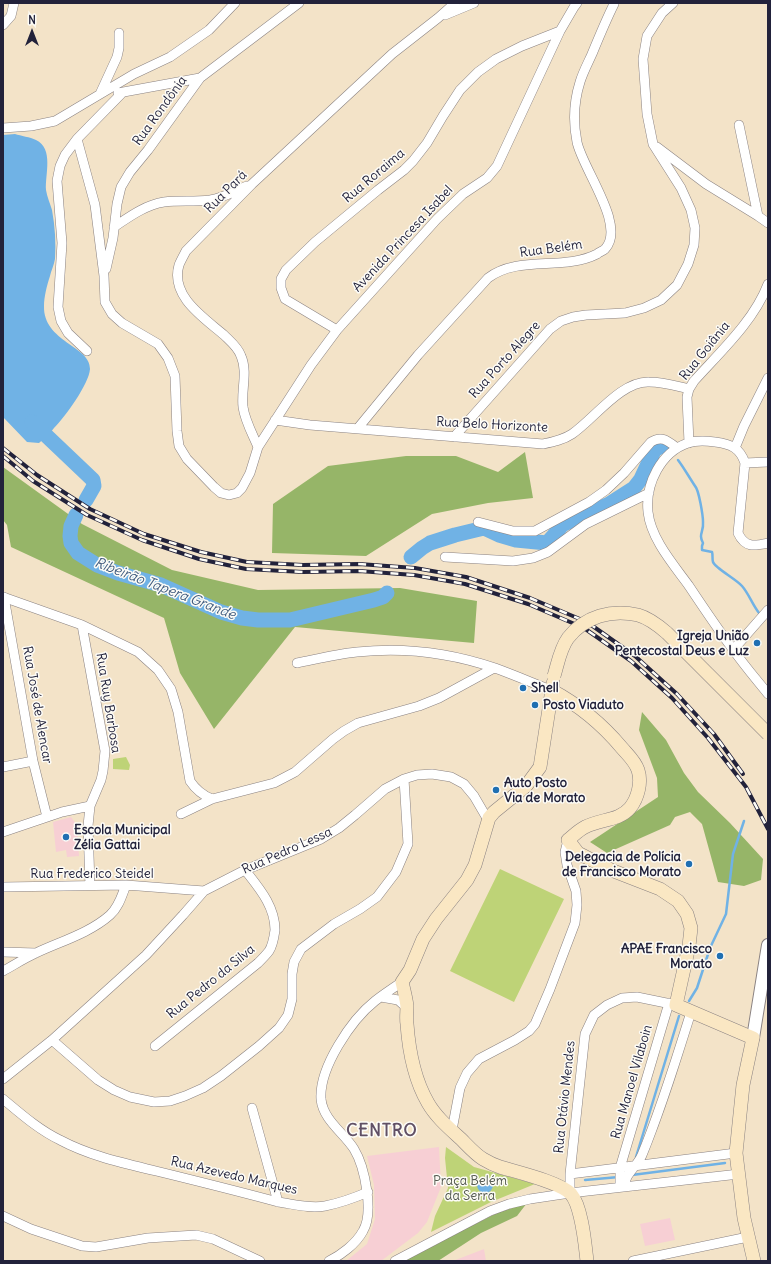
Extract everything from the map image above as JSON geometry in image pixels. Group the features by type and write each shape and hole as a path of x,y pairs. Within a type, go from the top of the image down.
{"main road":[{"path":"587,1261 579,1214 575,1201 570,1193 554,1184 484,1160 436,1114 428,1104 420,1088 412,1062 406,1017 407,1008 402,982 410,970 423,939 436,919 467,880 475,865 480,853 488,820 494,812 526,786 540,767 551,690 560,654 568,639 588,620 601,615 620,613 639,616 654,623 668,633 768,734"},
{"path":"551,690 577,705 609,732 634,761 640,780 636,796 630,807 621,815 586,826 568,840 578,853 611,870 660,889 678,901 687,914 691,928 690,946 672,1004 753,1038 743,1085 736,1154 744,1218 754,1261"}],"street":[{"path":"3,25 10,16 14,3"},
{"path":"3,128 31,126 55,120 134,74 170,57 209,30 235,3"},
{"name":"Rua Rondônia","path":"104,276 121,187 130,172 148,150 200,78 299,3"},
{"name":"Rua Pará","path":"258,447 243,409 242,396 244,364 241,354 232,342 188,303 181,290 178,280 179,265 186,251 252,184 392,54 455,3"},
{"path":"438,18 474,3"},
{"name":"Avenida Princesa Isabel","path":"258,447 311,364 337,330 437,219 463,194 487,178 497,166 560,31 577,3"},
{"name":"Rua Belém","path":"358,428 418,355 488,278 494,274 513,267 580,260 593,256 605,249 611,237 611,223 577,144 574,125 580,82 615,3"},
{"name":"Rua Porto Alegre","path":"454,437 550,329 561,321 573,317 625,313 644,308 661,300 677,285 688,264 694,244 695,228 691,210 681,188 653,144 647,114 643,59 647,36 662,13 673,3"},
{"name":"Rua Roraima","path":"337,330 286,299 281,288 281,279 286,270 315,242 404,170 413,161 427,143 442,116 460,90 478,72 496,59 522,46 560,31"},
{"path":"100,94 120,48 120,33"},
{"path":"100,94 123,92 200,78"},
{"path":"87,351 68,333 61,321 58,306 62,243 57,181 60,166 65,155 77,139 123,92"},
{"path":"739,124 758,216"},
{"name":"Rua Rondônia","path":"77,139 95,205 106,302 112,314 122,323 158,344 168,358 175,376 176,431 179,446 187,459 214,487 221,493 229,495 237,494 242,488 250,473 258,447"},
{"path":"653,144 706,184 768,223"},
{"path":"114,227 140,211 163,202 212,200 252,184"},
{"name":"Rua Goiânia","path":"689,443 687,398 689,389 694,380 744,325 763,296 768,284"},
{"path":"735,448 744,426 768,378"},
{"name":"Rua Belo Horizonte","path":"275,420 310,425 543,444 571,435 621,391 636,384 649,382 689,389"},
{"path":"478,522 513,531 536,531 589,502 606,490 624,473 655,439 661,438 667,440 677,448"},
{"path":"768,543 748,545 742,540 738,533 745,463 742,454 735,448 721,442 706,441 689,443 677,448 662,461 651,481 649,493 648,511 653,530 659,542 733,650 768,694"},
{"path":"745,463 768,462"},
{"path":"446,557 513,561 533,558 548,552 586,524 649,493"},
{"path":"3,597 82,626 138,652 158,670 171,689 178,712 190,781 202,795 212,799"},
{"name":"Rua José de Alencar","path":"3,597 33,761 47,817"},
{"path":"733,650 768,610"},
{"name":"Rua Ruy Barbosa","path":"82,626 105,751 101,780 90,806 88,826 90,885"},
{"path":"297,663 356,652 423,652 453,656 494,668 551,690"},
{"path":"181,814 212,799 274,783 295,772 344,731 358,724 419,706 440,698 494,668"},
{"path":"3,767 33,761"},
{"name":"Rua Pedro Lessa","path":"3,1080 52,1040 146,954 204,891 245,870 321,839 350,819 385,789 404,779 417,775 432,774 451,777 464,784 474,796 488,820"},
{"path":"52,1040 98,1080 114,1090 130,1097 154,1102 170,1101 203,1088 221,1076 279,1028 288,1015 292,999 292,974 294,962 301,949 334,924 377,897 396,872 408,844 404,779"},
{"path":"3,832 62,812 90,806"},
{"path":"452,1130 460,1088 467,1073 479,1059 529,1031 535,1024 550,989 575,923 577,905 576,891 567,865 565,852 568,840"},
{"name":"Rua Pedro da Silva","path":"155,1046 258,962 269,951 273,944 275,922 272,910 260,890 245,870"},
{"path":"3,971 36,953 68,940 93,927 111,915 122,898 126,885"},
{"name":"Rua Frederico Steidel","path":"3,887 126,885 204,891"},
{"path":"753,1038 768,945"},
{"path":"3,952 36,953"},
{"path":"329,1261 354,1244 364,1231 367,1217 368,1192 360,1162 354,1150 324,1111 321,1101 321,1092 328,1063 343,1037 364,1012 375,1001 402,982"},
{"path":"381,997 398,1000 407,1008"},
{"name":"Rua Otávio Mendes","path":"570,1193 570,1174 585,1034 594,1015 607,1005 622,998 637,997 672,1004"},
{"name":"Rua Manoel Vilaboin","path":"622,1187 620,1168 672,1004"},
{"path":"622,1187 627,1176 641,1156 659,1112 691,1012"},
{"name":"Rua Azevedo Marques","path":"3,1099 32,1122 59,1140 107,1159 278,1202 324,1206 350,1200 368,1192"},
{"path":"252,1108 278,1202"},
{"path":"570,1174 736,1154"},
{"path":"395,1261 490,1211 510,1204 530,1199 570,1193 739,1174"},
{"path":"3,1216 31,1229 82,1246 96,1247 148,1238 196,1235 213,1240 260,1261"},
{"path":"634,1261 748,1237"}],"shaded area":[{"name":"Escola Municipal Zélia Gattai","path":"71,817 77,825 79,856 67,857 66,850 56,852 53,822"},
{"path":"439,1147 441,1187 427,1222 418,1233 381,1261 346,1261 367,1244 375,1219 374,1185 367,1156"},
{"path":"670,1218 675,1240 645,1246 640,1224"},
{"path":"484,1249 486,1261 453,1261"}],"green space":[{"path":"525,452 533,498 488,503 432,514 366,556 272,553 273,504 328,466 406,456 456,456 498,472"},
{"path":"3,467 82,524 172,570 258,590 400,588 477,601 474,643 295,627 214,729 180,673 164,618 11,547 7,525 3,520"},
{"path":"642,712 666,740 684,773 698,792 730,823 763,859 761,880 744,886 718,882 702,824 690,812 675,817 670,825 607,853 590,842 658,797 657,778 639,730"},
{"path":"126,757 130,765 129,770 113,769 113,759"},
{"path":"500,869 564,899 514,1002 450,971"},
{"name":"Praça Belém da Serra","path":"446,1147 474,1167 535,1184 491,1202 431,1232 435,1216 448,1188 445,1158"},
{"path":"527,1203 517,1216 481,1233 438,1261 401,1261 497,1213"}],"water":[{"path":"15,134 31,138 42,144 47,156 46,190 52,210 55,228 55,261 45,299 44,306 46,318 51,328 58,336 83,355 88,361 90,369 86,383 70,408 51,432 39,443 27,442 3,417 3,135"},
{"path":"485,1177 492,1182 493,1185 488,1192 485,1193 478,1188 477,1185 482,1178"}],"waterway":[{"name":"Ribeirão Tapera Grande","path":"32,422 93,480 94,486 86,500"},
{"name":"Ribeirão Tapera Grande","path":"411,557 430,543 484,528 499,535 516,540 547,543 562,525 609,504 634,488 641,479 654,451 659,447 667,448"},
{"name":"Ribeirão Tapera Grande","path":"678,460 698,492 703,519 701,535 703,543 702,550 712,552 713,561 715,564 742,586 759,613"},
{"name":"Ribeirão Tapera Grande","path":"76,515 71,526 71,543 78,553 97,565 118,573 161,585 221,612 242,618 258,620 290,620 374,600 383,597 387,593"},
{"name":"Ribeirão Tapera Grande","path":"689,1001 697,988 710,948 726,914 733,854 744,821"},
{"name":"Ribeirão Tapera Grande","path":"636,1157 679,1016"},
{"name":"Ribeirão Tapera Grande","path":"632,1175 725,1163"},
{"path":"585,1180 619,1177"}],"railway":[{"path":"3,448 37,475 90,509 144,534 201,552 247,562 303,565 359,564 415,568 466,577 530,598 587,622 635,656 677,694 714,734 743,774"},
{"path":"3,456 33,481 87,515 142,540 199,559 246,569 303,572 359,571 414,575 465,584 528,604 584,628 631,661 672,698 708,738 746,787 768,829"}],"place":[{"name":"Igreja União Pentecostal Deus e Luz","path":"757,643"},
{"name":"Shell","path":"523,688"},
{"name":"Posto Viaduto","path":"535,705"},
{"name":"Auto Posto Via de Morato","path":"496,790"},
{"name":"Escola Municipal Zélia Gattai","path":"66,837"},
{"name":"Delegacia de Polícia de Francisco Morato","path":"689,864"},
{"name":"APAE Francisco Morato","path":"720,956"}],"district":[{"name":"CENTRO","path":"382,1131"}]}
